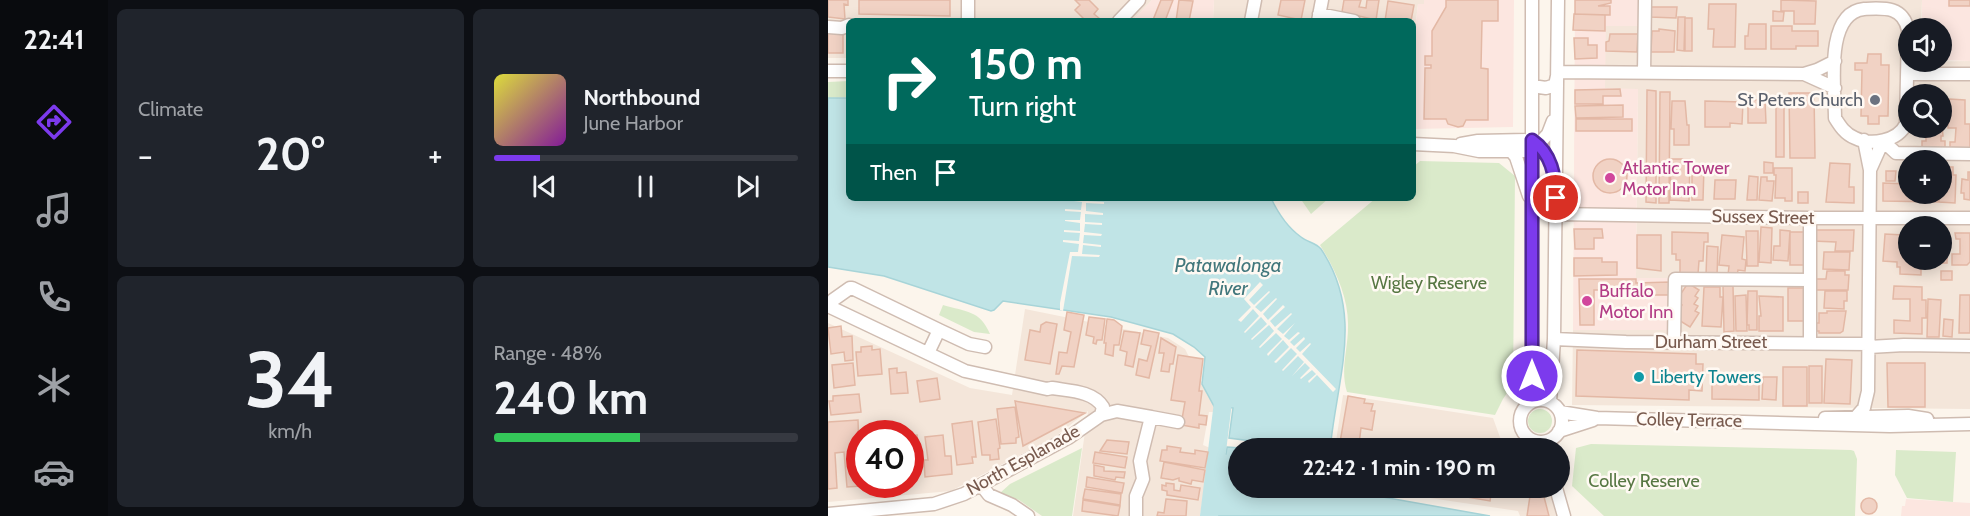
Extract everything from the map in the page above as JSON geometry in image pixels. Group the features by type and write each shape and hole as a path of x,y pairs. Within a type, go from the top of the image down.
{"street":[{"path":"968,0 968,18"},
{"path":"1122,18 1139,0"},
{"path":"1252,18 1255,0"},
{"path":"1319,18 1322,0"},
{"path":"1531,402 1535,145 1532,0"},
{"path":"1550,402 1554,339 1558,0"},
{"path":"1644,73 1645,0"},
{"path":"1866,4 1888,5 1899,12 1906,22 1908,74 1906,124 1895,138 1883,141 1852,137 1841,129 1835,118 1836,42 1845,18 1866,4"},
{"path":"828,27 846,26"},
{"path":"1558,75 1804,74 1835,61"},
{"path":"828,70 846,71"},
{"path":"1804,74 1835,88"},
{"path":"1908,74 1970,74"},
{"path":"1532,86 1551,87 1555,84 1558,75"},
{"path":"1416,144 1454,146 1479,151 1511,151 1535,145 1548,134 1557,109 1558,75"},
{"path":"1857,416 1864,408 1868,391 1870,170 1864,140"},
{"path":"1454,146 1478,141 1535,145 1548,157 1555,176 1556,198"},
{"path":"1883,141 1896,153 1970,154"},
{"path":"1870,170 1883,141"},
{"path":"1511,151 1516,157 1533,206"},
{"name":"Sussex Street","path":"1556,214 1970,218"},
{"path":"1810,218 1810,343"},
{"path":"1674,342 1675,279 1810,280"},
{"path":"985,347 969,344 852,288 833,300 829,307 965,371 984,377 1088,395 1101,408 1109,403 1117,411 1178,422"},
{"path":"928,354 939,330"},
{"path":"1554,339 1558,402 1563,413 1556,438"},
{"name":"Durham Street","path":"1554,339 1970,346"},
{"path":"1868,391 1874,408 1881,416"},
{"path":"1530,438 1520,425 1522,412 1531,402 1544,400 1550,402 1563,413"},
{"name":"North Esplanade","path":"828,514 934,504 982,486 1005,471 1068,438 1101,408"},
{"name":"Colley Terrace","path":"1563,413 1597,418 1890,426 1966,424"},
{"name":"Colley Terrace","path":"1782,422 1857,416 1908,416 1966,424"},
{"path":"1136,516 1136,496 1143,479 1140,461 1151,417"},
{"name":"Colley Terrace","path":"1557,434 1597,418"},
{"path":"1551,438 1557,434"},
{"path":"982,486 989,495 1012,505 1028,516"},
{"path":"1559,498 1564,516"}],"shaded area":[{"path":"828,0 1152,0 1135,18 846,18 846,58 828,58"},
{"path":"1152,0 1214,0 1213,18 1135,18"},
{"path":"1214,0 1424,0 1424,4 1418,4 1416,21 1416,18 1213,18"},
{"path":"1424,0 1514,0 1513,127 1416,129 1416,21 1418,4 1424,4"},
{"path":"1575,0 1641,0 1641,26 1606,26 1605,88 1638,89 1636,278 1670,278 1670,330 1573,330"},
{"path":"1641,0 1922,0 1921,18 1898,18 1898,72 1952,72 1952,61 1970,61 1970,409 1572,405 1573,330 1669,330 1636,278 1638,89 1605,89 1605,25"},
{"path":"1922,0 1970,0 1970,61 1952,60 1952,18 1922,18"},
{"path":"1025,309 1168,338 1185,349 1215,408 1214,412 1209,412 1203,445 1210,448 1200,516 1073,516 1088,411 1056,436 951,491 924,493 924,420 846,420 846,498 873,498 828,502 828,323 970,388 1012,395"},
{"path":"1343,395 1493,418 1500,438 1337,438"},
{"path":"1430,498 1552,498 1556,516 1520,516 1518,511"},
{"path":"1906,499 1970,503 1970,516 1901,516 1902,506 1905,506"}],"green space":[{"path":"846,81 846,97 828,98 828,82"},
{"name":"Wigley Reserve","path":"1420,161 1499,163 1515,176 1513,384 1495,415 1347,392 1344,375 1348,335 1346,305 1336,274 1320,245 1372,201 1416,201 1416,164"},
{"path":"1302,201 1326,201 1311,214"},
{"path":"943,305 977,316 990,334 974,332 939,315"},
{"path":"1540,409 1548,413 1552,421 1548,429 1540,433 1532,429 1528,421 1532,413"},
{"name":"Colley Reserve","path":"1591,444 1851,450 1854,451 1857,459 1855,516 1604,516 1572,486 1576,448"},
{"path":"1082,448 1072,516 1042,516 1019,500 1000,493 1010,484"},
{"path":"1896,450 1956,452 1953,502 1907,498 1895,475"}],"water":[{"name":"Patawalonga River","path":"828,98 846,98 846,201 1273,201 1291,229 1321,249 1334,273 1341,296 1345,319 1345,343 1331,438 1229,438 1233,408 1215,408 1202,384 1205,357 1173,334 1111,317 1003,301 991,311 884,276 828,267"},
{"path":"1218,411 1226,412 1221,450 1212,449"},
{"path":"1228,447 1228,498 1388,498 1490,516 1203,516 1211,452 1226,454"}],"pier":[{"path":"1074,201 1104,202 1104,204 1086,203 1086,211 1103,213 1103,215 1085,214 1085,222 1102,223 1102,225 1085,224 1084,232 1102,234 1101,236 1084,235 1083,243 1101,245 1101,247 1083,245 1082,254 1100,255 1099,257 1072,256 1063,311 1060,310 1060,303 1070,252 1078,252 1079,244 1063,242 1063,240 1079,241 1080,233 1064,232 1064,230 1080,231 1080,223 1065,220 1080,220 1081,212 1065,211 1065,209 1081,210 1082,202"},
{"path":"1260,282 1263,285 1249,300 1254,305 1270,292 1255,307 1261,312 1277,299 1263,314 1268,320 1283,305 1285,307 1270,321 1275,327 1292,314 1277,329 1283,334 1295,323 1284,336 1289,340 1298,332 1300,333 1290,342 1294,346 1304,337 1305,339 1296,348 1300,352 1311,344 1302,354 1336,389 1333,392 1317,375 1309,383 1308,381 1316,374 1312,370 1300,378 1310,368 1305,363 1292,376 1304,362 1298,356 1282,370 1297,354 1291,348 1276,363 1274,362 1289,347 1283,340 1268,356 1267,354 1282,339 1276,333 1259,347 1274,331 1269,325 1251,339 1267,324 1261,317 1244,332 1259,316 1253,309 1241,322 1238,320 1251,307 1244,299"}],"building":[{"path":"828,0 848,0 848,5 844,4 845,19 828,17"},
{"path":"859,0 950,0 950,16 859,14"},
{"path":"1075,0 1089,0 1098,9 1094,14 1099,18 1083,18 1075,10 1080,5"},
{"path":"1161,0 1173,0 1166,18 1154,18"},
{"path":"1179,0 1193,1 1190,18 1176,18"},
{"path":"1281,0 1305,0 1301,18 1278,15"},
{"path":"1344,0 1361,0 1359,7 1366,8 1367,0 1379,0 1376,18 1342,12"},
{"path":"1446,0 1498,0 1498,21 1482,21 1481,68 1488,69 1488,120 1466,120 1463,126 1458,127 1448,124 1446,119 1424,119 1425,68 1431,68 1431,65 1425,65 1425,56 1432,56 1432,31 1446,7"},
{"path":"1575,0 1611,0 1611,3 1598,6 1610,6 1610,15 1575,14"},
{"path":"1781,0 1816,1 1815,24 1794,24 1794,11 1781,11"},
{"path":"1949,0 1970,0 1970,6 1949,6"},
{"path":"1388,1 1414,5 1412,18 1385,18"},
{"path":"1709,4 1736,4 1735,47 1713,47 1714,29 1708,29"},
{"path":"1650,7 1677,7 1676,18 1650,17"},
{"path":"1773,11 1784,12 1783,21 1773,21"},
{"path":"1574,14 1605,15 1605,31 1573,30"},
{"path":"1678,17 1685,17 1684,51 1677,50"},
{"path":"1685,18 1692,18 1692,51 1685,51"},
{"path":"1749,24 1766,24 1766,49 1745,49 1745,36 1748,36"},
{"path":"1771,26 1792,26 1792,31 1818,31 1818,46 1771,49"},
{"path":"1659,29 1675,31 1674,52 1651,52 1652,31 1659,31"},
{"path":"828,32 843,33 843,53 828,53"},
{"path":"1610,34 1638,34 1637,52 1606,51 1606,42 1609,41"},
{"path":"1574,38 1588,38 1588,45 1597,45 1597,58 1575,59"},
{"name":"St Peters Church","path":"1868,54 1881,54 1881,65 1889,65 1888,116 1879,116 1879,124 1868,124 1868,116 1861,116 1862,70 1855,70 1855,63 1867,63"},
{"path":"1620,89 1621,96 1603,96 1603,104 1575,104 1575,90"},
{"path":"1647,90 1656,91 1656,203 1646,202"},
{"path":"1660,92 1670,92 1669,203 1659,203"},
{"path":"1789,93 1814,93 1815,158 1790,158"},
{"path":"1952,99 1965,100 1965,124 1970,124 1970,148 1950,147 1950,142 1955,142 1956,128 1952,128"},
{"path":"1748,100 1765,100 1766,123 1748,123"},
{"path":"1672,101 1685,101 1687,125 1689,125 1689,145 1674,145 1674,129 1671,129"},
{"path":"1705,101 1743,102 1742,124 1730,123 1730,127 1705,127"},
{"path":"1776,101 1784,101 1784,157 1776,157"},
{"path":"1623,105 1623,117 1576,118 1575,106"},
{"path":"1576,119 1632,119 1632,131 1576,131"},
{"path":"1926,138 1941,138 1941,141 1945,141 1945,150 1922,150 1922,141 1926,141"},
{"name":"Atlantic Tower Motor Inn","path":"1610,159 1622,164 1627,176 1622,188 1610,193 1598,188 1593,176 1598,164"},
{"path":"1671,159 1690,159 1689,201 1670,200"},
{"path":"1764,162 1773,163 1773,173 1764,173"},
{"path":"1830,163 1850,164 1849,187 1854,187 1854,203 1826,202"},
{"path":"1692,167 1704,167 1703,200 1692,200"},
{"path":"1952,167 1953,175 1956,175 1955,203 1952,203"},
{"path":"1774,168 1792,168 1792,201 1775,198"},
{"path":"1886,171 1896,171 1895,181 1886,181"},
{"path":"1968,172 1970,172 1970,200 1964,199 1964,193 1961,193 1962,179 1968,180"},
{"path":"1749,176 1758,177 1757,200 1747,200"},
{"path":"1761,177 1767,177 1767,181 1774,181 1772,201 1759,200"},
{"path":"1715,180 1736,180 1735,199 1714,199"},
{"path":"1883,183 1898,184 1898,201 1883,201"},
{"path":"1798,192 1808,192 1808,203 1798,203"},
{"path":"1761,227 1772,228 1771,263 1759,262"},
{"path":"1574,229 1602,229 1603,238 1594,238 1594,249 1575,249"},
{"path":"1780,230 1790,231 1788,261 1773,260 1774,246 1780,246"},
{"path":"1812,230 1854,230 1853,251 1835,251 1836,242 1812,241"},
{"path":"1746,231 1758,231 1758,266 1747,266"},
{"path":"1672,232 1708,233 1708,242 1704,242 1703,261 1699,261 1698,274 1680,274 1680,260 1676,260 1676,254 1672,254"},
{"path":"1790,232 1806,232 1806,265 1790,265"},
{"path":"1955,233 1970,233 1970,262 1967,265 1952,265 1952,254 1960,254 1960,239 1956,239"},
{"path":"1885,234 1898,235 1898,267 1897,262 1883,261"},
{"path":"1637,235 1661,235 1661,271 1637,268"},
{"path":"1722,235 1744,237 1742,259 1746,260 1745,271 1738,270 1737,276 1728,275 1729,266 1719,265"},
{"path":"1707,246 1718,247 1717,276 1706,275"},
{"path":"1824,252 1850,252 1849,270 1823,269"},
{"path":"1574,258 1602,258 1602,262 1617,262 1617,275 1574,276"},
{"path":"1900,270 1921,270 1921,275 1900,274"},
{"path":"1827,271 1845,271 1845,275 1849,275 1848,290 1813,290 1813,279 1826,279"},
{"path":"1941,271 1952,271 1952,280 1941,280"},
{"name":"Buffalo Motor Inn","path":"1579,279 1636,279 1636,283 1670,282 1670,295 1629,295 1629,290 1594,290 1594,325 1580,325"},
{"path":"1688,283 1699,290 1694,304 1698,306 1695,311 1699,313 1690,327 1677,319 1676,314 1682,305 1676,301"},
{"path":"1723,286 1733,286 1734,331 1724,332"},
{"path":"1894,286 1922,287 1922,300 1926,300 1926,318 1922,318 1922,334 1894,333 1894,320 1910,321 1910,299 1893,299"},
{"path":"1704,287 1720,287 1720,297 1723,297 1721,327 1702,326"},
{"path":"1788,288 1807,288 1806,321 1788,321"},
{"path":"1748,291 1757,291 1757,330 1749,330 1749,325 1747,325"},
{"path":"1825,291 1847,291 1844,309 1824,308"},
{"path":"1746,295 1747,331 1736,331 1735,296"},
{"path":"1960,295 1970,295 1970,333 1959,333"},
{"path":"1759,296 1783,297 1783,331 1759,331 1759,316 1761,316"},
{"path":"1928,299 1941,300 1939,337 1927,337"},
{"path":"1827,311 1846,311 1843,331 1819,333 1819,331 1813,331 1813,323 1819,323 1819,313 1827,313"},
{"path":"1067,312 1084,315 1074,367 1062,366 1059,374 1056,374 1059,352 1067,353 1071,332 1064,330"},
{"path":"1089,317 1105,319 1102,340 1097,340 1096,344 1093,343 1094,337 1086,335"},
{"path":"1107,319 1114,320 1122,326 1119,345 1114,345 1113,356 1105,354"},
{"path":"1944,319 1953,320 1952,337 1943,336"},
{"path":"1046,322 1057,324 1050,364 1025,360 1030,330 1040,332 1041,325"},
{"path":"841,326 842,337 852,336 853,360 845,361 844,352 831,354 828,328"},
{"path":"1144,330 1159,333 1149,378 1136,375 1139,359 1147,361 1151,346 1141,344"},
{"path":"1124,331 1140,333 1133,367 1125,365 1127,352 1120,350"},
{"path":"1161,338 1176,347 1169,372 1161,371 1164,353 1159,353"},
{"path":"872,346 872,350 880,349 882,374 858,376 856,352 861,352 861,347"},
{"name":"Liberty Towers","path":"1577,350 1696,354 1696,364 1703,364 1702,391 1689,390 1689,400 1576,396"},
{"path":"1178,355 1203,359 1199,415 1207,416 1206,425 1199,424 1199,428 1181,425 1185,402 1171,400"},
{"path":"1826,359 1852,360 1850,404 1824,403"},
{"path":"853,363 855,385 834,388 832,365"},
{"path":"1887,363 1925,363 1925,407 1888,407"},
{"path":"1809,366 1822,366 1822,403 1809,403"},
{"path":"1783,367 1807,367 1807,406 1783,406"},
{"path":"897,368 897,373 906,372 908,393 891,394 889,369"},
{"path":"1712,377 1759,377 1759,400 1712,399"},
{"path":"1763,377 1777,377 1776,400 1762,399"},
{"path":"937,378 940,399 920,402 917,381"},
{"path":"859,394 861,412 831,415 829,401 833,401 833,396"},
{"path":"1348,396 1365,399 1364,403 1373,404 1371,411 1375,411 1372,430 1361,428 1360,438 1341,438"},
{"path":"1015,401 1085,413 1023,446"},
{"path":"1015,407 1019,437 1016,438 1016,443 1001,444 997,409"},
{"path":"996,419 1000,448 998,449 999,459 990,460 990,455 982,455 978,422"},
{"path":"846,421 846,475 844,452 835,453 837,488 828,489 828,422"},
{"path":"972,421 976,457 972,457 973,463 957,465 952,424"},
{"path":"943,435 945,456 951,456 952,474 925,477 924,460 928,460 925,437"},
{"path":"1107,440 1129,442 1127,454 1100,451"},
{"path":"1167,446 1181,448 1180,452 1195,454 1195,450 1208,452 1205,468 1160,461 1162,450 1167,450"},
{"path":"1095,452 1127,457 1125,468 1093,463"},
{"path":"1164,462 1205,470 1203,482 1192,480 1191,484 1179,481 1179,478 1173,480 1161,478"},
{"path":"1094,465 1104,467 1104,471 1125,472 1124,478 1116,477 1115,480 1094,476"},
{"path":"1087,477 1124,483 1122,493 1086,487"},
{"path":"1166,483 1174,484 1174,490 1180,491 1181,485 1200,488 1198,500 1167,495 1167,491 1162,490 1162,485 1166,486"},
{"path":"1085,489 1121,494 1120,505 1083,499"},
{"path":"1472,498 1490,498 1490,501"},
{"path":"1530,498 1544,498 1549,516 1527,516"},
{"path":"1869,498 1875,500 1877,506 1875,512 1869,514 1863,512 1861,506 1863,500"},
{"path":"1166,499 1187,501 1186,516 1157,516 1158,512 1164,513"},
{"path":"1083,500 1120,506 1118,516 1082,511"}],"waterway":[{"name":"Patawalonga River","path":"1209,516 1225,386"}],"place":[{"name":"St Peters Church","path":"1875,100"},
{"name":"Atlantic Tower Motor Inn","path":"1610,178"},
{"name":"Buffalo Motor Inn","path":"1587,301"},
{"name":"Liberty Towers","path":"1639,377"}],"route":[{"path":"1532,376 1532,140 1548,157 1555,176 1556,198"}]}
